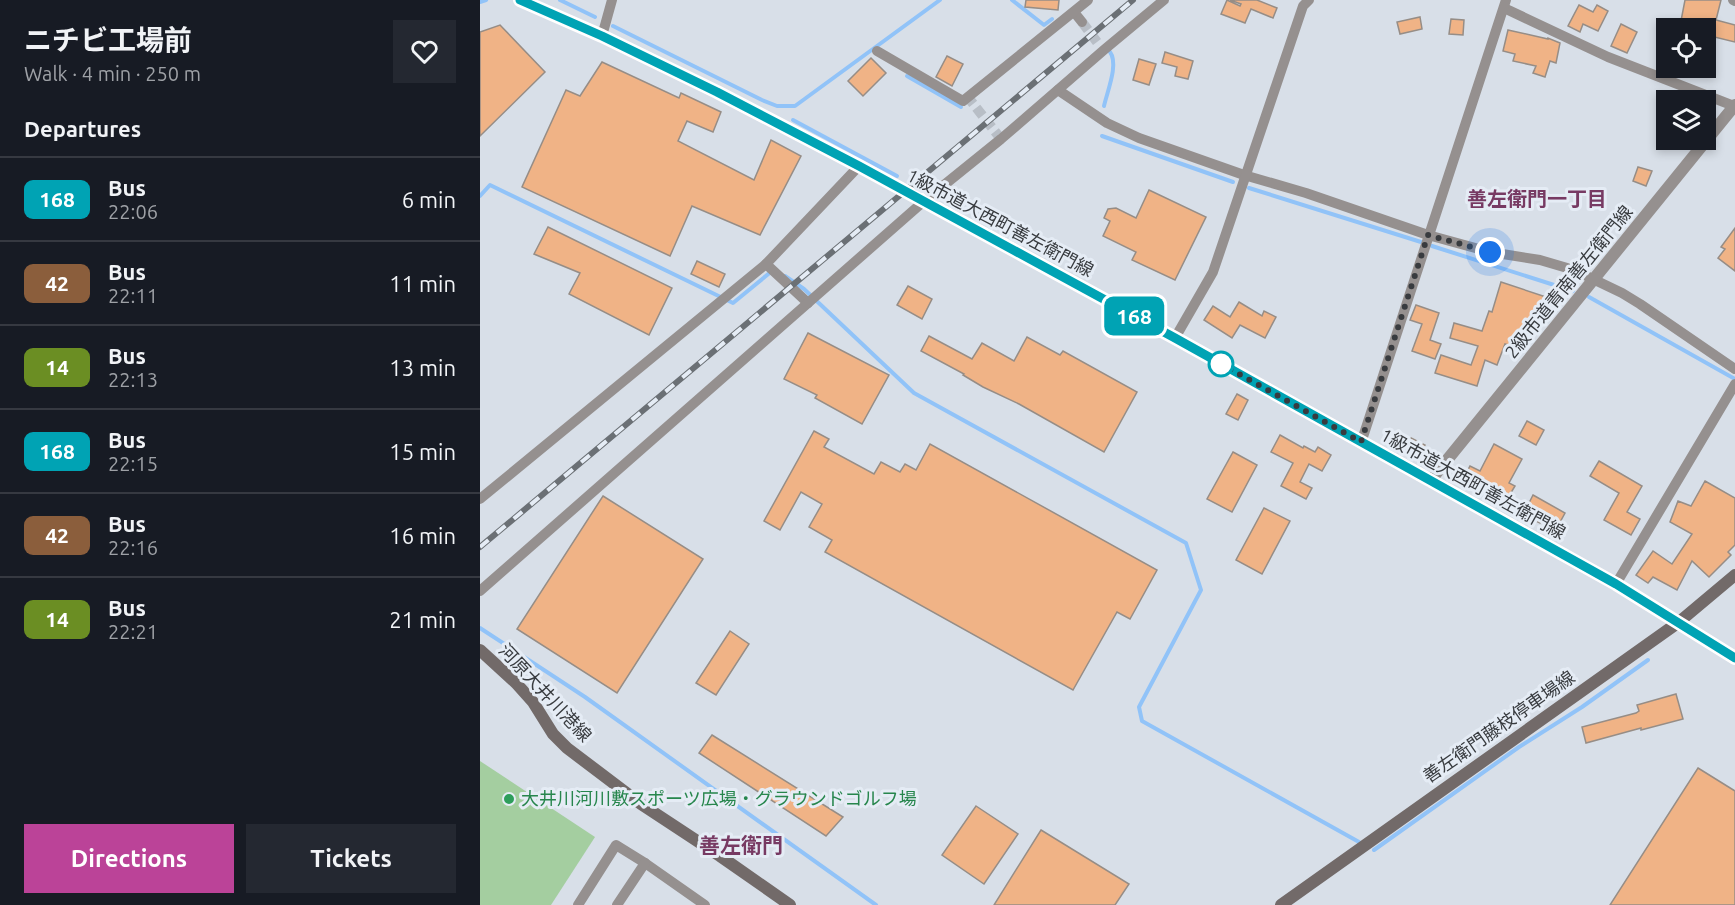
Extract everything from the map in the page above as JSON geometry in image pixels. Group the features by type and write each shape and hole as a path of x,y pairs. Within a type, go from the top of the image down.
{"main road":[{"name":"善左衛門藤枝停車場線","path":"1281,905 1679,622 1735,576"},
{"name":"河原大井川港線","path":"480,650 532,702 553,734 567,748 641,804 790,905"}],"street":[{"name":"1級市道大西町善左衛門線","path":"520,0 602,36 717,92 859,166 1175,338 1616,584 1735,658"},
{"path":"602,36 612,0"},
{"path":"877,51 963,101 1088,0"},
{"path":"480,591 923,202 1058,90 1101,46 1164,0"},
{"path":"1175,338 1213,272 1303,6 1309,0"},
{"path":"1361,442 1505,4 1608,57 1735,106"},
{"path":"1074,12 1082,22"},
{"path":"1058,90 1117,128 1244,175 1306,193 1428,235 1490,252 1540,260 1574,270 1640,304 1735,369"},
{"name":"2級市道青南善左衛門線","path":"1430,481 1735,106"},
{"path":"480,499 766,264 859,166"},
{"path":"766,264 808,303"},
{"path":"1616,584 1734,385"},
{"path":"578,905 616,845 705,905"},
{"path":"617,905 645,863"}],"green space":[{"name":"大井川河川敷スポーツ広場・グラウンドゴルフ場","path":"480,761 595,837 551,905 480,905"}],"building":[{"path":"1026,0 1059,0 1058,10 1025,7"},
{"path":"1227,0 1240,6 1241,4 1230,0 1257,0 1277,8 1273,18 1251,9 1245,23 1221,14"},
{"path":"1685,0 1721,0 1716,20 1716,18 1682,18"},
{"path":"1579,5 1593,12 1597,5 1608,11 1598,31 1583,24 1580,32 1568,26"},
{"path":"1420,17 1422,29 1400,34 1397,22"},
{"path":"1451,19 1464,20 1463,35 1449,34"},
{"path":"1716,20 1735,25 1735,42 1716,37"},
{"path":"1621,24 1637,32 1627,53 1611,46"},
{"path":"500,25 545,72 480,136 480,32"},
{"path":"1508,30 1548,38 1560,43 1556,63 1550,61 1545,77 1533,73 1536,66 1513,61 1515,54 1503,51"},
{"path":"1165,52 1193,61 1188,79 1175,76 1177,67 1162,63"},
{"path":"947,56 963,64 952,86 936,77"},
{"path":"871,58 886,73 863,96 848,81"},
{"path":"1139,59 1156,64 1149,85 1133,80"},
{"path":"602,62 679,98 681,93 721,112 713,132 687,121 678,141 754,180 771,140 801,156 760,235 692,206 670,256 522,187 566,90 580,96"},
{"path":"1638,167 1652,171 1646,186 1633,181"},
{"path":"1149,190 1206,217 1175,280 1132,260 1136,252 1103,236 1110,221 1104,218 1108,209 1116,208 1136,218"},
{"path":"548,227 672,288 649,335 569,294 580,273 534,254"},
{"path":"1735,228 1735,271 1718,258 1725,249 1721,247"},
{"path":"697,261 725,274 719,287 691,274"},
{"path":"1501,282 1546,297 1541,314 1537,313 1526,350 1505,344 1497,365 1485,360 1477,386 1435,373 1441,355 1471,365 1478,346 1450,338 1454,323 1482,331 1489,311 1492,312"},
{"path":"908,286 932,299 922,319 897,305"},
{"path":"1239,302 1262,316 1264,311 1276,317 1265,338 1240,325 1232,338 1204,320 1213,306 1230,317"},
{"path":"1416,305 1439,313 1430,340 1441,344 1435,359 1412,351 1422,324 1410,320"},
{"path":"808,333 889,375 862,424 815,398 817,395 784,379"},
{"path":"929,336 972,359 982,343 1014,361 1027,337 1060,355 1063,351 1137,392 1104,452 921,351"},
{"path":"1237,394 1248,400 1238,420 1226,414"},
{"path":"1527,421 1544,430 1536,445 1519,436"},
{"path":"814,431 829,439 824,447 874,474 881,462 900,472 905,464 916,470 930,444 1157,570 1130,619 1117,612 1073,690 825,552 832,540 809,527 822,504 801,492 780,530 764,521"},
{"path":"1280,435 1303,448 1304,446 1315,452 1318,447 1331,455 1322,471 1309,464 1300,482 1312,488 1306,499 1281,486 1293,463 1271,452"},
{"path":"1411,438 1425,445 1419,458 1405,450"},
{"path":"1494,444 1522,459 1509,483 1515,486 1509,496 1497,489 1494,496 1462,481 1470,466 1480,471"},
{"path":"1233,452 1257,465 1232,512 1207,499"},
{"path":"1599,461 1642,486 1627,512 1640,519 1631,535 1604,520 1619,493 1590,476"},
{"path":"1705,481 1735,498 1735,545 1728,552 1731,555 1709,577 1692,561 1677,590 1653,577 1648,583 1636,575 1653,551 1672,564 1692,534 1670,522 1678,501 1691,506"},
{"path":"1533,495 1565,513 1559,524 1544,516 1540,523 1523,515"},
{"path":"603,496 703,559 617,693 517,629"},
{"path":"1264,508 1290,521 1262,574 1236,560"},
{"path":"730,631 749,644 716,695 696,683"},
{"path":"1676,694 1683,719 1586,743 1582,727 1636,713 1639,711 1637,705"},
{"path":"712,735 843,817 826,836 699,753"},
{"path":"1698,768 1735,791 1735,905 1610,905"},
{"path":"976,806 1018,834 984,884 942,855"},
{"path":"1041,830 1129,884 1115,905 994,905"}],"waterway":[{"path":"480,2 486,0"},
{"path":"560,0 595,17"},
{"path":"613,26 762,100 777,106 795,106 940,0"},
{"path":"1012,0 1044,25 1052,19"},
{"path":"1104,106 1113,71 1110,52"},
{"path":"907,76 961,107"},
{"path":"793,120 897,176"},
{"path":"1102,136 1233,182"},
{"path":"480,196 490,185 733,303 772,271"},
{"path":"1249,188 1421,242"},
{"path":"1432,246 1573,291"},
{"path":"785,276 804,289 914,393 1186,543 1201,590 1139,707 1142,721 1359,842"},
{"path":"1589,297 1735,379"},
{"path":"480,628 585,697 876,905"},
{"path":"1374,850 1519,747 1582,707 1648,660"}],"tunnel":[{"path":"1082,22 1097,42"},
{"path":"967,96 1001,139"}],"railway":[{"path":"480,547 1133,0"}],"bus line":[{"name":"168","path":"520,0 602,36 717,92 859,166 1175,338 1616,584 1735,658"}],"place":[{"name":"大井川河川敷スポーツ広場・グラウンドゴルフ場","path":"509,799"}],"district":[{"name":"善左衛門一丁目","path":"1537,199"},
{"name":"善左衛門","path":"741,846"}],"route":[{"path":"1221,364 1361,442 1428,235 1490,252"}]}
